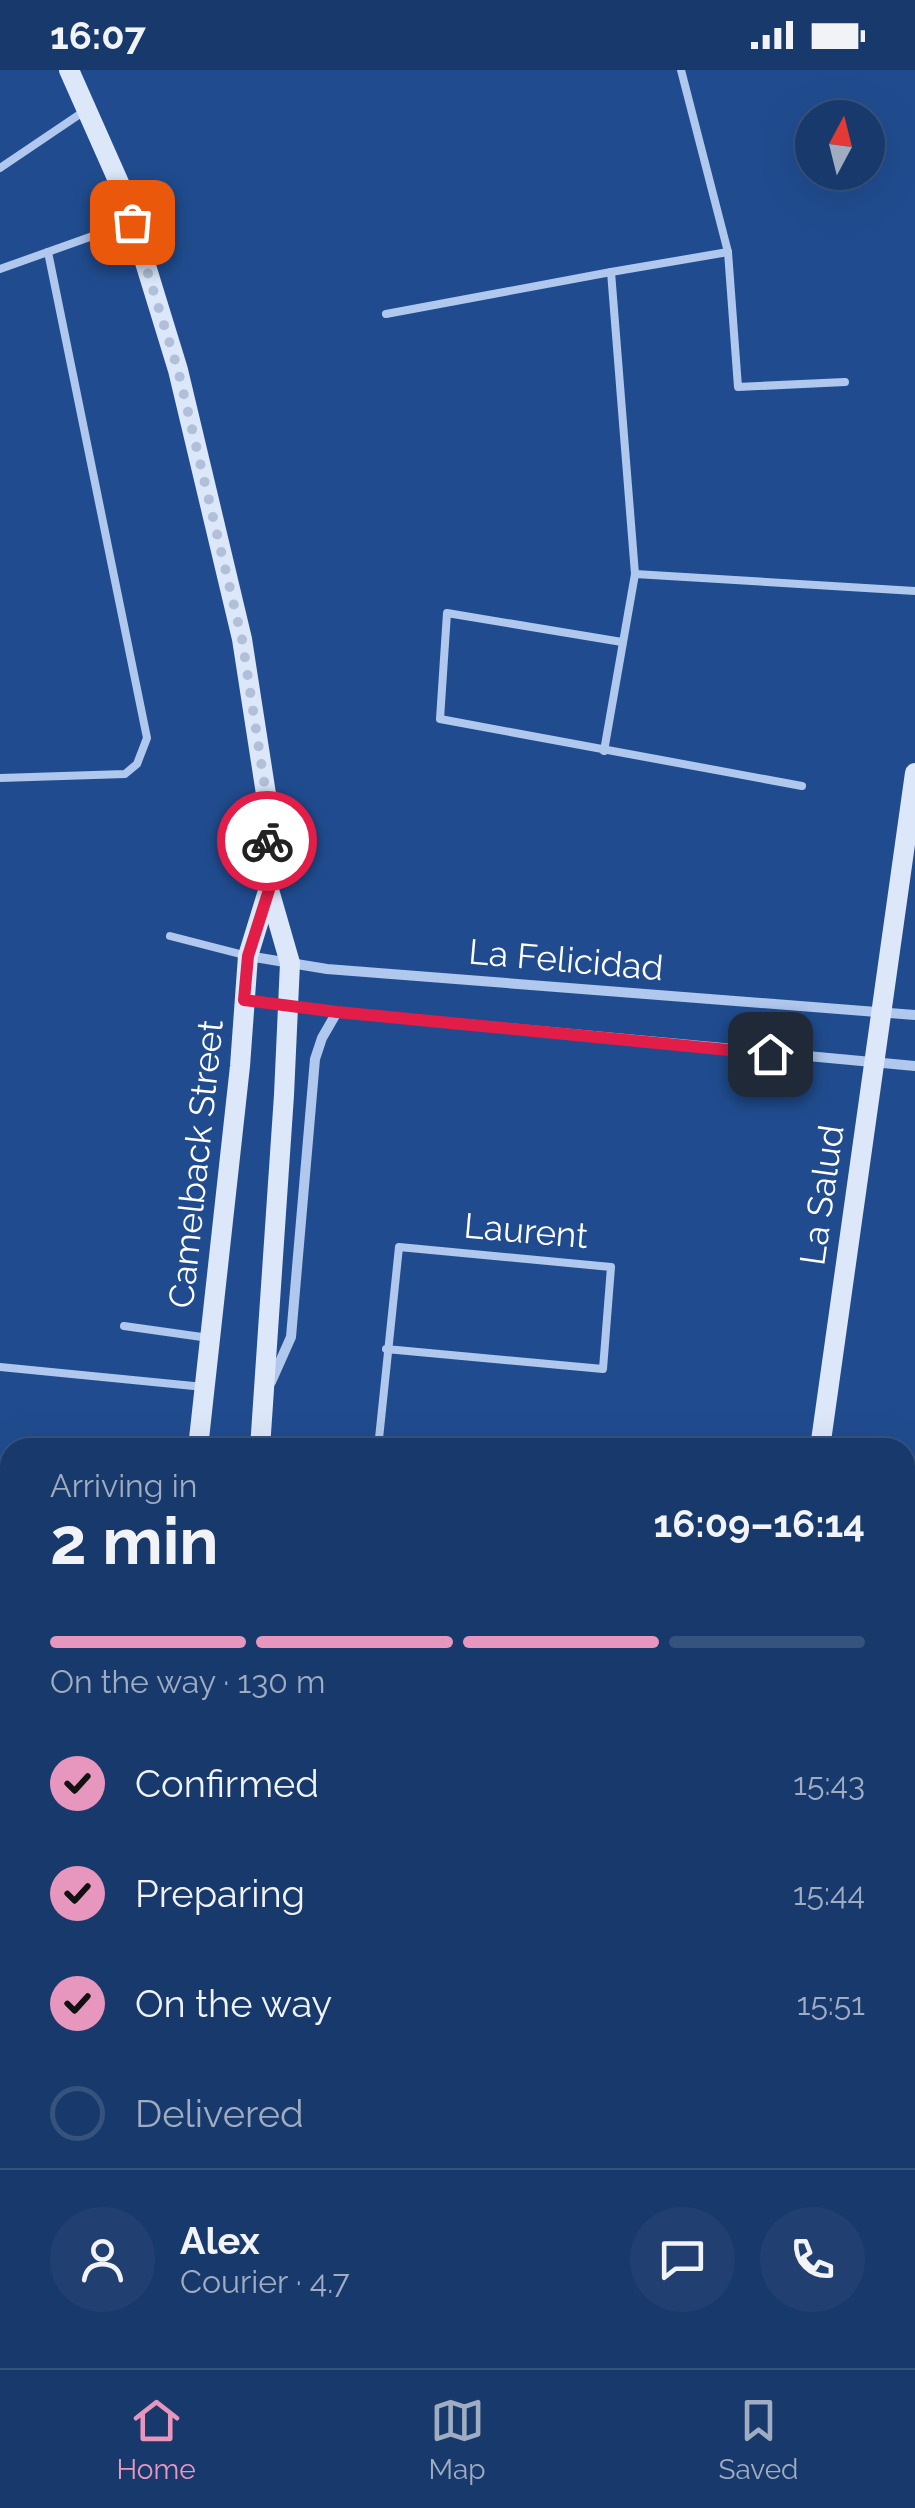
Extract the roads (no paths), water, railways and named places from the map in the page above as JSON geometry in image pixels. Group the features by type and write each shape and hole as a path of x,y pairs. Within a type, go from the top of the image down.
{"street":[{"name":"Camelback Street","path":"70,70 124,194 178,370 242,639 266,794 269,890 290,963 261,1438"},
{"name":"La Salud","path":"821,1438 915,774"},
{"name":"Camelback Street","path":"199,1438 248,956 269,890"},
{"name":"La Felicidad","path":"248,956 327,968 915,1015"},
{"name":"La Felicidad","path":"244,1000 915,1066"},
{"name":"Camelback Street","path":"264,1396 291,1337 314,1059 337,1012"}],"lane":[{"path":"681,70 728,252 738,387 846,382"},
{"path":"0,168 86,109"},
{"path":"0,269 132,222"},
{"path":"0,778 124,774 136,764 147,738 48,252"},
{"path":"386,314 728,252"},
{"path":"604,751 634,574 611,272"},
{"path":"634,574 915,592"},
{"path":"622,642 447,613 440,719 802,786"},
{"path":"170,936 248,956"},
{"name":"Laurent","path":"379,1438 386,1349 399,1247 610,1267 603,1369 386,1349"},
{"path":"124,1326 212,1339"},
{"path":"0,1367 205,1387"}]}
